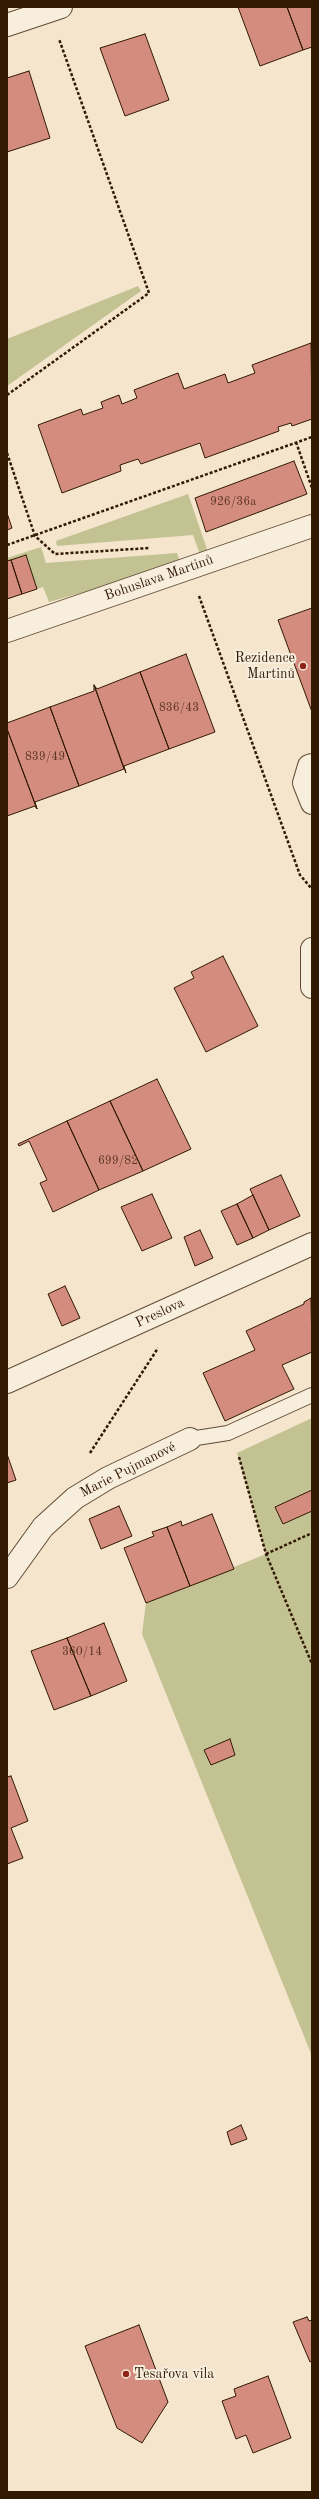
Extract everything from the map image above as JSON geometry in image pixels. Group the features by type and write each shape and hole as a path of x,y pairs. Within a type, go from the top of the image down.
{"street":[{"path":"7,24 48,10"},
{"name":"Bohuslava Martinů","path":"7,631 312,526"},
{"path":"312,765 309,766 304,783 312,803"},
{"path":"312,949 312,985"},
{"name":"Preslova","path":"7,1382 312,1244"},
{"name":"Marie Pujmanové","path":"7,1578 43,1527 75,1498 108,1478 190,1439"}],"lane":[{"path":"190,1439 228,1433 312,1395"}],"path":[{"path":"7,395 149,293 48,10"},
{"path":"7,545 312,437"},
{"path":"296,442 312,488"},
{"path":"7,453 35,536 55,554 157,548"},
{"path":"198,591 300,875 312,889"},
{"path":"94,1444 161,1343"},
{"path":"228,1433 240,1458 266,1554 312,1664"},
{"path":"266,1554 312,1533"}],"green space":[{"path":"138,286 141,291 7,386 7,339"},
{"path":"188,494 209,555 201,557 193,535 57,546 56,541"},
{"path":"41,547 46,563 177,553 181,564 49,602 43,587 7,599 7,558"},
{"path":"312,1418 312,2056 142,1634 146,1603 266,1554 237,1453"}],"building":[{"path":"238,7 287,7 303,50 260,66"},
{"path":"287,7 312,7 312,47 303,50"},
{"path":"145,34 169,100 125,116 100,48"},
{"path":"29,71 50,138 7,152 7,78"},
{"path":"311,343 312,419 292,426 291,423 278,427 279,431 205,458 200,443 141,464 138,459 120,465 121,471 62,493 38,425 81,409 83,415 103,408 101,402 119,395 122,404 137,398 134,390 178,373 184,389 225,374 228,383 255,373 252,365"},
{"path":"294,461 307,494 206,532 195,498"},
{"path":"7,513 12,528 7,530"},
{"path":"26,555 37,589 22,594 11,560"},
{"path":"11,560 22,594 7,599 7,561"},
{"name":"Rezidence Martinů","path":"312,608 312,712 278,620"},
{"path":"186,654 215,732 169,749 140,672"},
{"path":"140,672 169,749 124,766 126,773 94,685 97,689"},
{"path":"94,685 124,769 79,786 50,707 94,691"},
{"path":"50,707 79,786 35,802 37,809 7,729 7,723"},
{"path":"7,729 37,809 35,806 7,816"},
{"path":"223,956 258,1026 206,1052 174,988 194,978 191,972"},
{"path":"157,1079 191,1149 143,1171 110,1101"},
{"path":"110,1101 143,1171 99,1190 67,1121"},
{"path":"67,1121 99,1190 53,1212 40,1183 47,1180 29,1141 19,1146 18,1144"},
{"path":"281,1175 300,1216 269,1230 250,1189"},
{"path":"152,1194 172,1238 142,1251 121,1207"},
{"path":"253,1195 269,1230 253,1238 237,1204"},
{"path":"237,1204 253,1238 237,1245 221,1211"},
{"path":"200,1230 213,1258 195,1266 184,1237"},
{"path":"65,1286 80,1318 62,1326 48,1294"},
{"path":"311,1298 312,1352 282,1365 294,1389 225,1421 203,1373 255,1350 246,1331 304,1304 304,1302"},
{"path":"7,1454 16,1480 7,1483"},
{"path":"312,1490 312,1511 283,1524 275,1507"},
{"path":"119,1506 132,1536 101,1549 89,1519"},
{"path":"212,1514 234,1569 190,1586 167,1527 181,1521 182,1526"},
{"path":"167,1527 190,1586 146,1603 124,1548 154,1536 152,1532"},
{"path":"104,1623 127,1681 91,1696 67,1638"},
{"path":"67,1638 91,1696 54,1710 31,1651"},
{"path":"230,1739 235,1755 211,1765 204,1750"},
{"path":"11,1776 28,1821 11,1828 23,1858 7,1864 7,1777"},
{"path":"241,2125 247,2139 231,2145 227,2132"},
{"path":"307,2317 309,2321 312,2320 312,2361 310,2362 293,2322"},
{"name":"Tesařova vila","path":"139,2325 168,2402 142,2443 117,2428 85,2346"},
{"path":"268,2376 291,2438 253,2453 246,2435 236,2439 222,2401 236,2396 234,2389"}],"place":[{"name":"Rezidence Martinů","path":"303,666"},
{"name":"Tesařova vila","path":"126,2374"}]}
